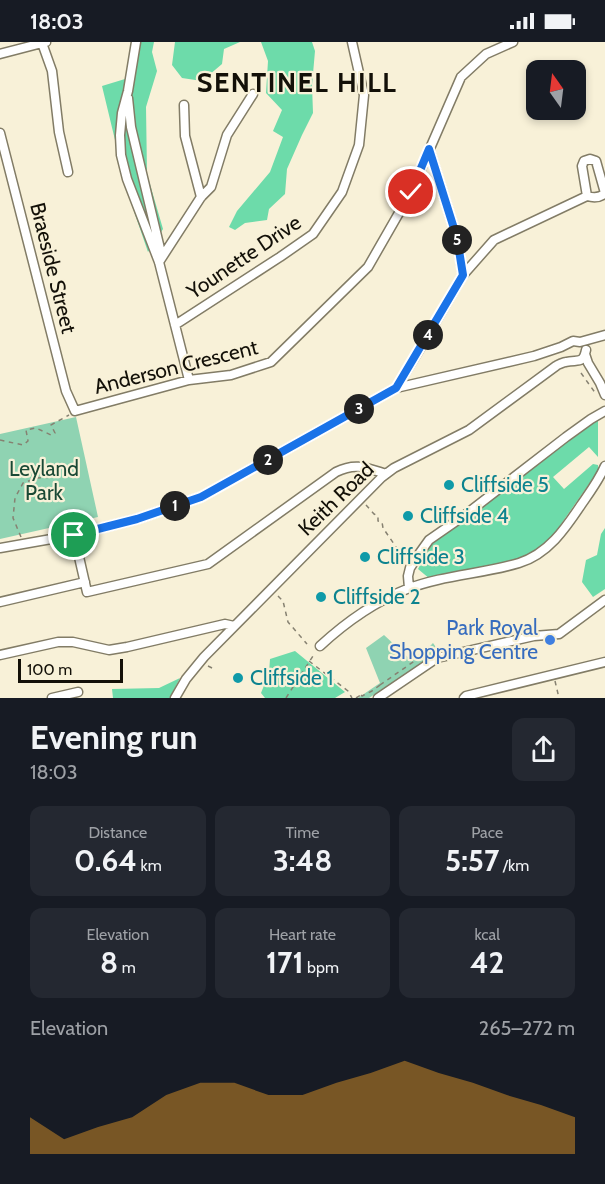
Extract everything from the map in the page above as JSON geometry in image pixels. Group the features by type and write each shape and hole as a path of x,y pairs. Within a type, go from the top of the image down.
{"street":[{"path":"0,54 44,42 52,71 59,132 68,172"},
{"path":"136,42 128,92 122,113 121,155 127,179 160,259"},
{"name":"Younette Drive","path":"175,325 313,234 342,192 359,145 364,95 352,42"},
{"name":"Anderson Crescent","path":"75,411 189,380 231,375 271,362 368,267 411,192 461,77 486,54 513,42"},
{"path":"128,92 131,127 189,380"},
{"path":"160,259 201,197 211,187 227,135 253,93"},
{"path":"184,105 185,136 201,197"},
{"name":"Braeside Street","path":"0,133 66,391 75,411"},
{"path":"429,149 457,238 463,275"},
{"path":"396,388 463,275 494,240 587,196"},
{"path":"0,549 74,535 137,519 201,497 396,388 543,353 566,350 573,341 580,342 605,335"},
{"path":"575,361 582,359 589,347 605,341"},
{"path":"580,342 586,352 586,360 600,383 601,393"},
{"path":"566,350 568,358 585,369 601,393"},
{"name":"Keith Road","path":"556,366 566,350"},
{"name":"Keith Road","path":"175,698 193,669 386,474 469,430 556,366 575,361"},
{"path":"409,588 410,568 423,547 435,535 465,515 566,437 605,411"},
{"path":"74,535 87,592 208,564 347,466 360,466 386,474"},
{"path":"320,646 356,616 409,588 529,560 547,548 567,526 605,466"},
{"path":"0,602 85,582"},
{"path":"378,698 437,658 534,636 559,634 605,600"},
{"path":"0,655 58,642 73,642 109,650 225,624 234,626"},
{"path":"464,698 605,662"},
{"path":"52,698 78,692"}],"path":[{"path":"581,373 601,393"},
{"path":"0,440 23,445 28,441 26,430 36,428 51,435 55,433 51,425 75,411"},
{"path":"24,544 13,518 15,498 23,483 38,478 52,477"},
{"path":"365,504 378,516 378,521 382,522 383,528 410,568"},
{"path":"278,596 283,601 288,622 307,644"},
{"path":"356,698 360,694 362,696 372,691 380,683 429,651 429,646"},
{"path":"286,698 313,656"},
{"path":"309,661 348,691 352,698"},
{"path":"208,666 216,670"},
{"path":"554,675 560,698"}],"green space":[{"path":"132,42 154,42 152,52 157,71 146,107 147,174 163,229 148,252 128,194 102,86 125,79"},
{"path":"175,42 240,42 224,49 222,64 202,81 182,78 172,65"},
{"path":"261,42 312,42 315,51 312,85 313,113 287,169 285,194 269,209 267,220 245,223 235,230 229,227 237,211 270,172 283,137 273,131 282,110 266,93 268,61"},
{"name":"Leyland Park","path":"76,417 98,517 0,539 0,434"},
{"path":"598,419 598,457 589,447 553,477 564,489 593,464 598,465 598,471 550,540 520,560 430,579 418,569 431,544"},
{"path":"605,528 605,589 593,597 582,582 586,560 597,555 601,534"},
{"path":"384,635 411,660 421,655 433,643 440,653 369,698 358,698 380,683 366,648"},
{"path":"295,651 345,692 335,698 265,698 261,693 269,673 270,659"},
{"path":"180,678 170,698 113,698 112,689 159,688"}],"place":[{"name":"Cliffside 5","path":"449,485"},
{"name":"Cliffside 4","path":"408,516"},
{"name":"Cliffside 3","path":"365,557"},
{"name":"Cliffside 2","path":"321,597"},
{"name":"Park Royal Shopping Centre","path":"550,640"},
{"name":"Cliffside 1","path":"238,678"}],"district":[{"name":"SENTINEL HILL","path":"297,83"}],"route":[{"path":"74,535 137,519 201,497 396,388 463,275 457,238 429,149 411,192"}]}
